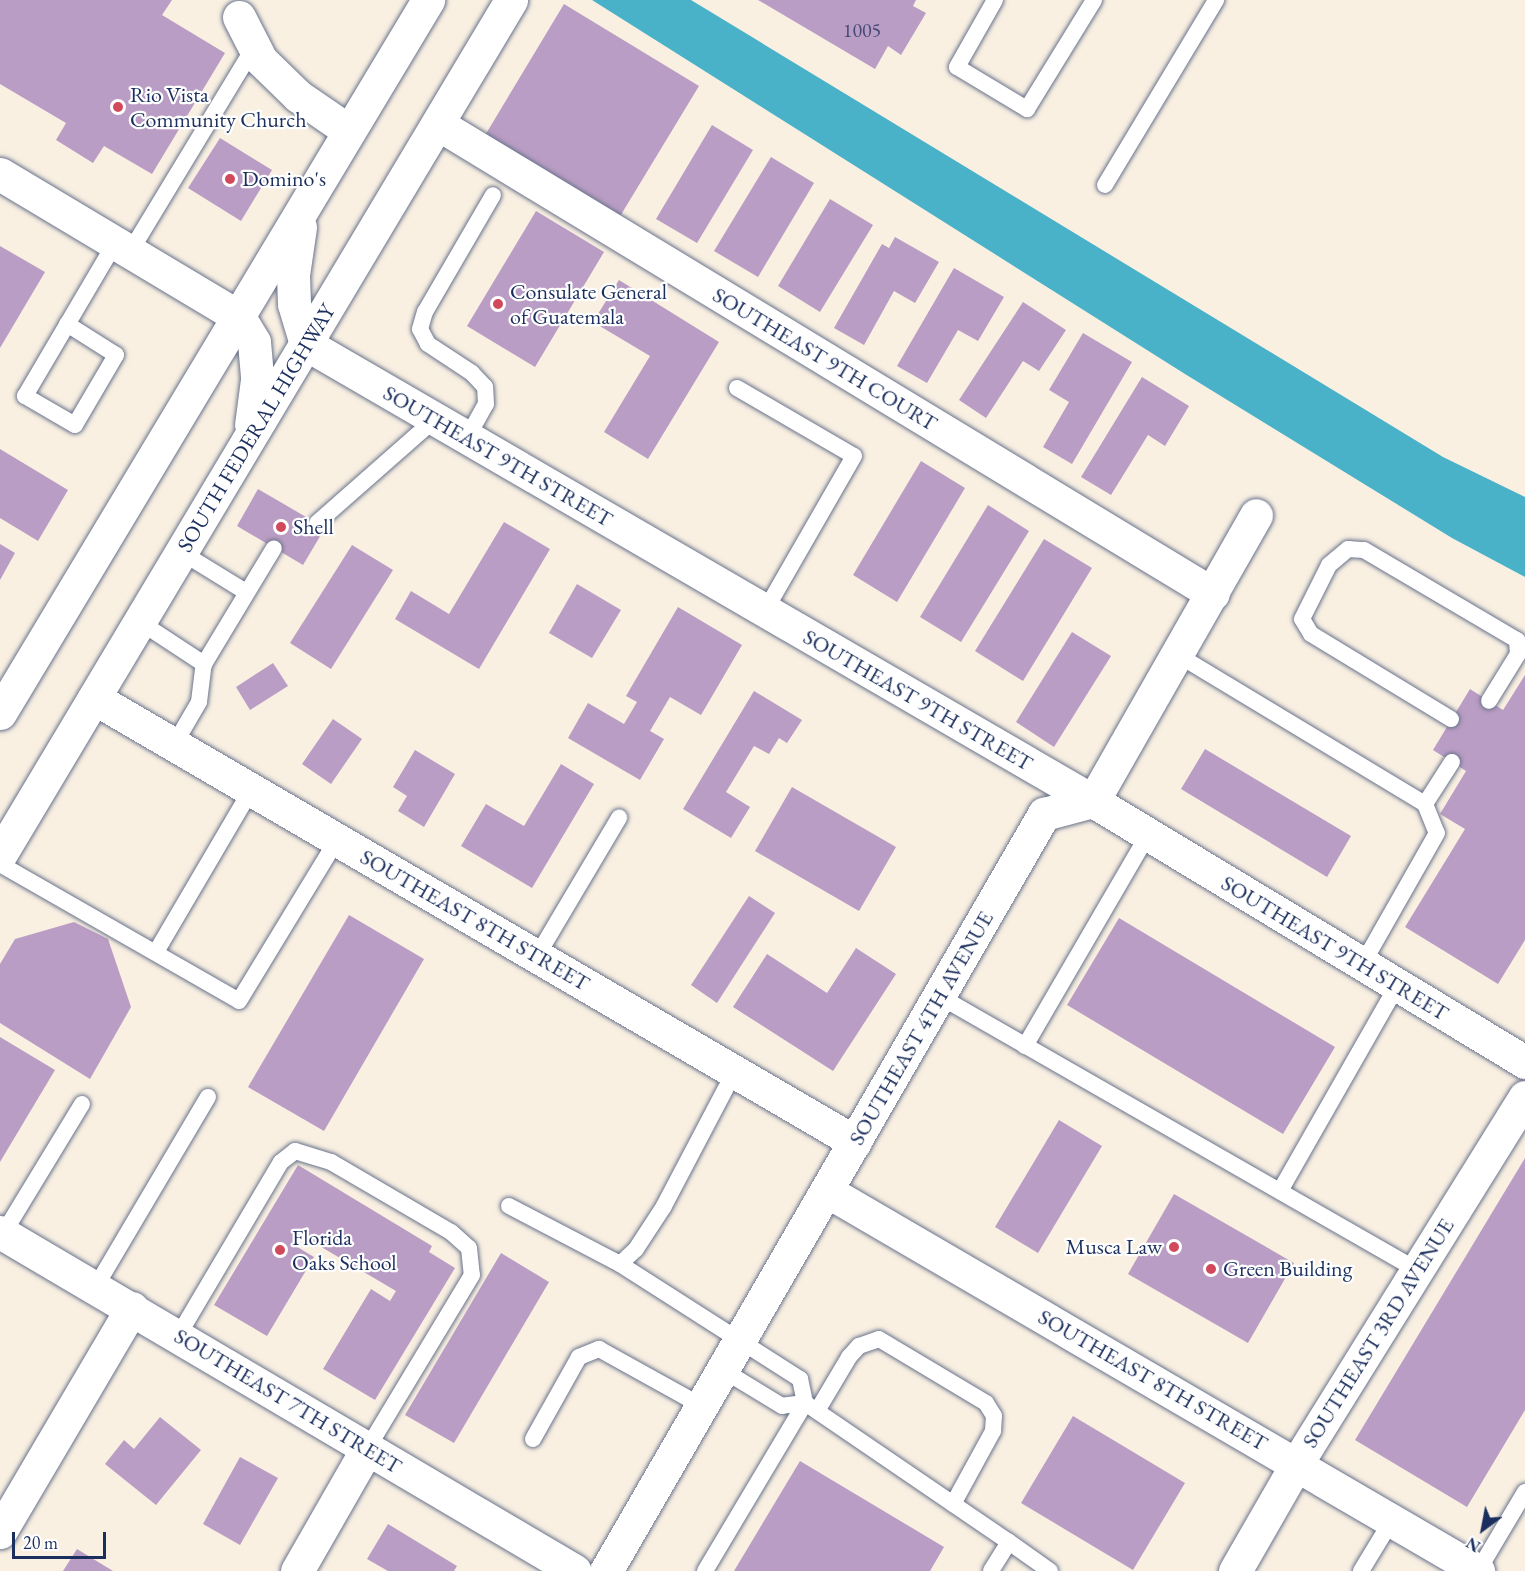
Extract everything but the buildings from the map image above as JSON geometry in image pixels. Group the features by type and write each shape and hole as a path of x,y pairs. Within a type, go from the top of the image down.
{"street":[{"path":"2,704 239,317 428,0"},
{"name":"SOUTH FEDERAL HIGHWAY","path":"0,855 512,0"},
{"path":"236,7 261,60 298,96 349,131"},
{"name":"SOUTHEAST 9TH COURT","path":"438,124 1213,594"},
{"path":"0,174 239,317 254,342 255,351 257,380 249,438"},
{"path":"302,210 293,275 294,304 306,344"},
{"name":"SOUTHEAST 9TH STREET","path":"306,344 1093,801 1525,1062"},
{"path":"1093,801 1256,515"},
{"name":"SOUTHEAST 8TH STREET","path":"94,698 855,1142"},
{"name":"SOUTHEAST 4TH AVENUE","path":"606,1571 1044,814 1093,801"},
{"name":"SOUTHEAST 3RD AVENUE","path":"1235,1571 1297,1463 1525,1097"},
{"name":"SOUTHEAST 8TH STREET","path":"827,1191 1297,1463 1472,1569"},
{"name":"SOUTHEAST 7TH STREET","path":"1,1233 132,1308 575,1571"},
{"path":"0,1532 132,1308"},
{"path":"297,1571 367,1449"}],"lane":[{"path":"994,0 957,67 1027,109 1094,0"},
{"path":"1105,185 1216,0"},
{"path":"67,324 116,355 75,425 25,396 67,324 122,247 254,46"},
{"path":"468,438 486,404 485,387 428,344 420,329 425,312 493,195"},
{"path":"737,388 854,456 765,611"},
{"path":"317,523 435,419"},
{"path":"174,745 199,702 204,664 274,548"},
{"path":"1451,719 1311,634 1302,619 1329,565 1348,549 1364,550 1517,640 1518,654 1489,701"},
{"path":"181,552 246,592"},
{"path":"140,622 204,664"},
{"path":"1178,655 1425,804 1437,833 1362,965"},
{"path":"1425,804 1452,762"},
{"path":"156,952 252,790"},
{"path":"537,956 619,818"},
{"path":"1025,1046 1148,835"},
{"path":"0,864 239,1001 337,840"},
{"path":"1280,1191 1397,986"},
{"path":"939,996 1417,1270"},
{"path":"620,1264 636,1249 664,1206 735,1071"},
{"path":"95,1288 208,1097"},
{"path":"1,1233 82,1104"},
{"path":"178,1336 281,1161 295,1151 331,1162 451,1232 469,1248 472,1275 367,1449"},
{"path":"508,1206 620,1264 800,1379 811,1407"},
{"path":"705,1571 811,1407 860,1346 879,1339 986,1403 994,1416 993,1431 954,1504"},
{"path":"533,1439 579,1357 599,1349 702,1406"},
{"path":"723,1370 782,1406 811,1407 1050,1571"},
{"path":"1472,1569 1525,1492"},
{"path":"1361,1571 1392,1520"},
{"path":"991,1571 1010,1542"}],"water":[{"path":"592,0 691,0 1443,457 1525,497 1525,577 1452,538 1185,374"}],"place":[{"name":"Rio Vista Community Church","path":"118,107"},
{"name":"Domino's","path":"230,179"},
{"name":"Consulate General of Guatemala","path":"498,304"},
{"name":"Shell","path":"281,527"},
{"name":"Musca Law","path":"1174,1247"},
{"name":"Florida Oaks School","path":"280,1250"},
{"name":"Green Building","path":"1211,1269"}]}
